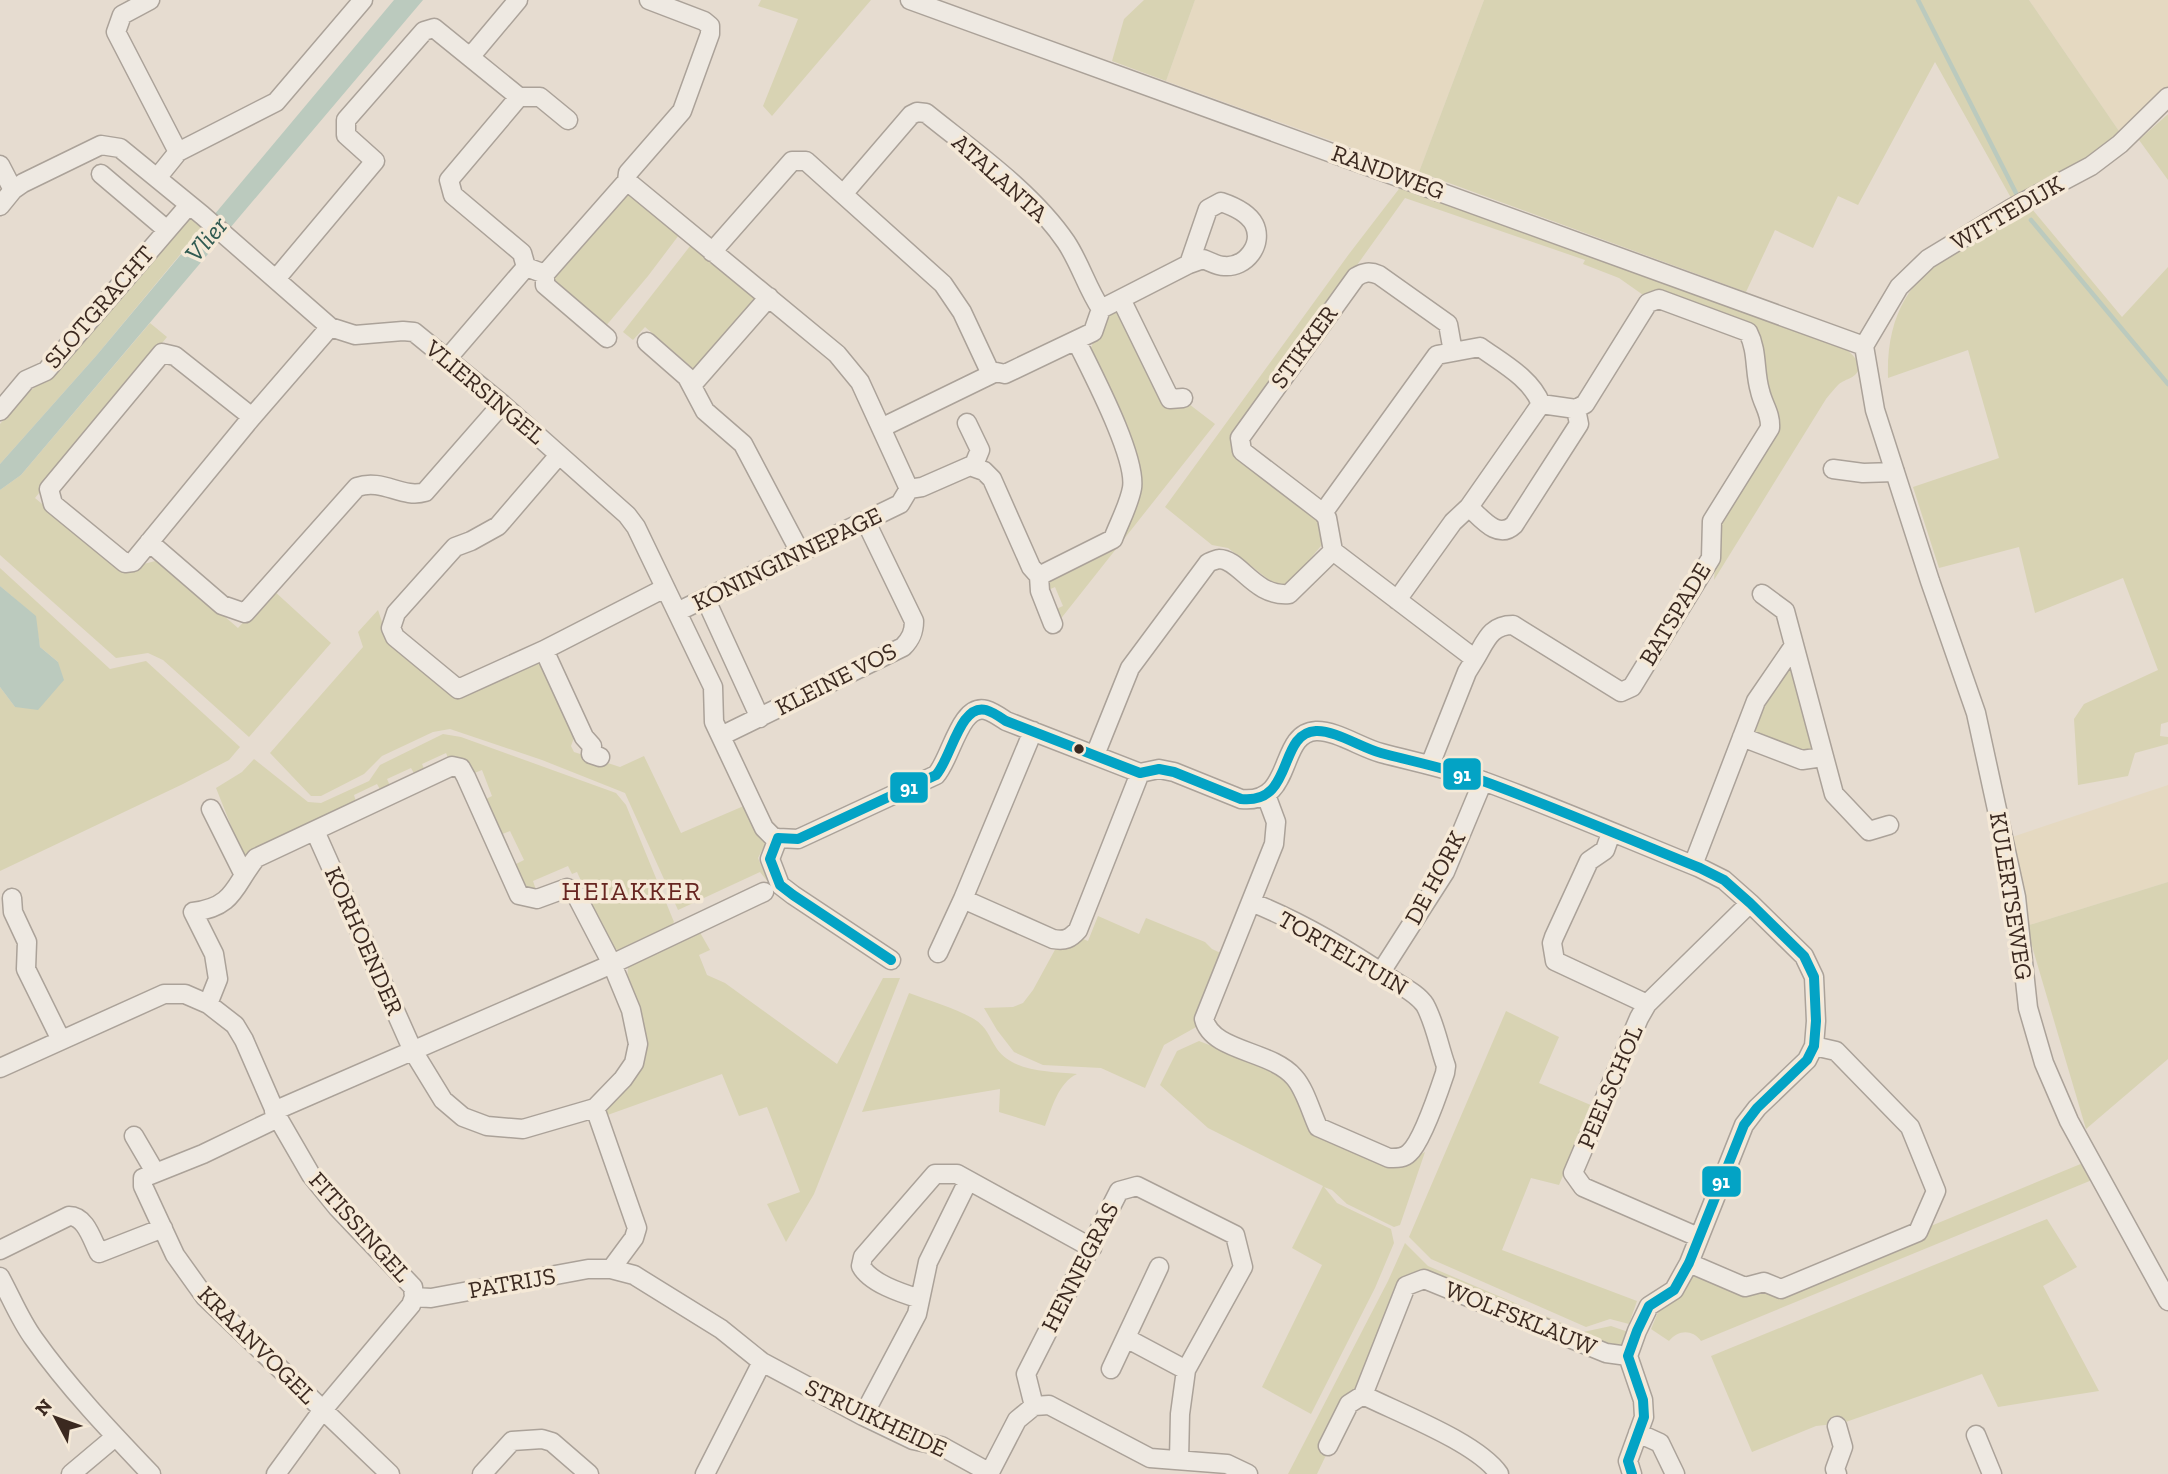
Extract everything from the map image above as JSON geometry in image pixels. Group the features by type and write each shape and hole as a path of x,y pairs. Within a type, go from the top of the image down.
{"street":[{"path":"150,0 122,15 116,32 178,152"},
{"path":"156,178 178,152 276,102 363,0"},
{"path":"471,57 518,0"},
{"path":"607,338 545,285 545,274 627,181 628,173 682,111 710,34 710,26 704,21 649,0"},
{"name":"RANDWEG","path":"910,0 1864,346"},
{"path":"276,279 375,161 346,135 346,120 424,31 434,27 519,97 540,97 568,120"},
{"path":"519,97 449,180 453,195 522,253 526,267"},
{"name":"WITTEDIJK","path":"1864,346 1899,287 1928,259 2012,208 2091,166 2120,144 2168,97"},
{"name":"ATALANTA","path":"844,193 911,115 917,112 926,113 1026,197 1050,222 1067,243 1088,290 1101,309"},
{"name":"VLIERSINGEL","path":"0,206 13,190 23,183 101,145 120,148 226,235 330,327 355,335 415,332 502,404 627,515 636,527 713,687 712,711 721,736 764,828 778,838"},
{"path":"712,252 792,161 806,161 943,284 962,312 991,374"},
{"path":"0,165 13,190"},
{"name":"SLOTGRACHT","path":"101,174 167,230"},
{"path":"627,181 837,354 860,383 909,489 922,487 970,466 984,471 992,479 1031,567 1039,576 1040,591 1053,624"},
{"name":"SLOTGRACHT","path":"0,411 26,380 46,371 167,230 195,210"},
{"path":"881,428 991,374 1004,374 1093,332 1101,309 1189,264"},
{"path":"526,267 545,274"},
{"path":"447,359 526,267"},
{"name":"STIKKER","path":"1323,513 1242,451 1240,438 1356,277 1372,272 1379,275 1448,324 1453,352"},
{"path":"692,386 769,297"},
{"path":"1121,299 1170,399 1183,398"},
{"name":"BATSPADE","path":"1475,659 1492,632 1502,625 1513,625 1621,692 1632,687 1711,558 1712,521 1770,428 1771,416 1760,393 1755,366 1755,345 1748,332 1659,299 1648,303 1585,404 1576,409"},
{"path":"252,417 175,356 162,353 49,489 52,504 125,563 133,562 330,327"},
{"path":"1039,576 1112,539 1132,489 1123,443 1076,340"},
{"path":"647,342 687,377 705,411 743,444 800,552"},
{"name":"KULERTSEWEG","path":"1864,346 1875,410 1976,713 2016,897 2028,1008 2044,1063 2069,1121 2168,1301"},
{"path":"1430,765 1467,672 1475,659 1333,551 1327,518 1323,513 1437,355 1480,347 1529,383 1541,404"},
{"path":"149,542 222,605 245,613 357,486 370,482 416,495 425,492 502,404"},
{"path":"1469,507 1501,532 1508,531 1514,525 1579,424 1576,409 1541,404"},
{"path":"1397,600 1453,522 1469,507 1541,404"},
{"path":"967,423 980,450 973,467"},
{"path":"559,455 498,526 455,547 396,613 391,628 395,637 458,689 544,650 666,588"},
{"path":"1833,469 1863,473 1895,472"},
{"name":"KONINGINNEPAGE","path":"677,612 900,504 909,489"},
{"name":"KLEINE VOS","path":"721,736 903,647 910,639 914,621 866,522"},
{"path":"1096,755 1130,668 1208,563 1219,559 1227,561 1266,591 1276,595 1289,594 1298,589 1333,551"},
{"path":"1762,594 1785,611 1833,794 1869,831 1889,825"},
{"path":"706,600 760,718"},
{"path":"1693,865 1756,701 1793,647"},
{"path":"544,650 583,737 592,746 591,754 600,757"},
{"path":"891,960 780,885 770,859 778,838 798,839 936,775 944,767 963,720 980,709 1140,773 1159,769 1174,772 1241,799 1252,800 1275,787 1295,743 1304,734 1316,731 1327,733 1380,753 1483,781 1724,880 1804,957 1814,977 1814,1046 1807,1060 1756,1108 1744,1125 1689,1263 1674,1290 1649,1306 1628,1356 1643,1401 1644,1417 1628,1461 1632,1474"},
{"path":"938,953 963,900 1033,731"},
{"path":"1742,737 1802,760 1823,757"},
{"name":"KORHOENDER","path":"208,1004 218,979 214,954 193,912 223,904 240,884 243,873 256,858 452,766 461,768 519,895 537,899 567,888 575,893 612,964 631,1010 638,1044 634,1063 623,1079 595,1108 523,1129 487,1126 463,1117 443,1100 412,1051 315,831"},
{"path":"963,900 1053,939 1063,941 1072,936 1078,930 1140,773"},
{"name":"DE HORK","path":"1381,972 1445,872 1483,781"},
{"name":"TORTELTUIN","path":"1251,902 1294,920 1381,972 1419,998 1426,1007 1446,1066 1421,1138 1410,1153 1399,1158 1389,1158 1318,1127 1295,1078 1277,1063 1214,1037 1206,1028 1204,1019 1274,844 1276,822 1265,795"},
{"path":"211,809 243,873"},
{"path":"1611,832 1605,850 1589,861 1554,937 1552,943 1555,961 1647,1004"},
{"path":"134,1136 155,1172 203,1154 276,1115 412,1051 612,964 764,892"},
{"path":"12,898 13,912 27,942 26,969 61,1040"},
{"name":"PEELSCHOL","path":"1698,1237 1583,1187 1573,1172 1647,1004 1750,903"},
{"name":"FITISSINGEL","path":"0,1068 164,993 185,994 208,1004 235,1025 276,1115 311,1175 337,1208 408,1279 413,1287 411,1305 322,1411 276,1474"},
{"path":"1689,1263 1745,1287 1764,1282 1782,1289 1918,1232 1936,1191 1910,1127 1836,1051 1814,1046"},
{"path":"595,1108 637,1228 634,1238 611,1269"},
{"name":"KRAANVOGEL","path":"155,1172 143,1178 143,1186 175,1255 205,1297 390,1474"},
{"path":"920,1298 904,1294 865,1274 861,1266 863,1257 935,1174 957,1174 1092,1248"},
{"path":"863,1416 917,1314 928,1262 968,1181"},
{"name":"HENNEGRAS","path":"1034,1406 1026,1374 1119,1191 1137,1186 1235,1235 1243,1267 1186,1370 1180,1414 1179,1460"},
{"path":"0,1250 69,1216 76,1216 83,1221 99,1253 163,1228"},
{"path":"1111,1369 1159,1267"},
{"name":"PATRIJS","path":"414,1297 431,1298 588,1269 611,1269 634,1275 721,1329"},
{"path":"0,1277 32,1336 61,1375 151,1474"},
{"name":"WOLFSKLAUW","path":"1328,1446 1349,1404 1363,1395 1406,1286 1424,1279 1606,1353 1628,1356"},
{"name":"STRUIKHEIDE","path":"721,1329 762,1362 863,1416 913,1440 941,1446 990,1474"},
{"path":"1126,1338 1186,1370"},
{"path":"705,1474 762,1362"},
{"path":"1363,1395 1468,1447 1491,1462 1499,1474"},
{"path":"990,1474 1017,1420 1034,1406 1049,1405 1150,1458 1227,1464 1248,1474"},
{"path":"1837,1426 1843,1447 1835,1469 1837,1474"},
{"path":"1638,1433 1660,1443 1675,1474"},
{"path":"1976,1435 1992,1474"},
{"path":"71,1474 115,1437"},
{"path":"482,1474 512,1441 542,1439 552,1442 589,1474"}],"shaded area":[{"path":"761,0 871,0 772,116 763,106 798,19 758,6"},
{"path":"1144,0 1195,0 1166,81 1112,61 1124,19"},
{"path":"1195,0 1484,0 1419,172 1166,81"},
{"path":"1484,0 2029,0 2121,134 2079,167 2015,205 1935,62 1858,205 1838,196 1813,248 1775,230 1746,292 1419,172"},
{"path":"2029,0 2168,0 2168,88 2121,134"},
{"path":"2168,114 2168,180 2139,140"},
{"path":"1402,185 1836,344 1855,358 1860,366 1858,371 1841,382 1826,399 1714,580 1718,528 1773,435 1753,337 1646,297 1619,278 1583,264 1585,260 1405,198 1234,437 1322,517 1325,541 1301,570 1283,586 1273,583 1228,548 1212,545 1165,507"},
{"path":"632,188 682,231 594,340 587,334 596,323 551,281"},
{"path":"2032,209 2122,317 2168,267 2168,722 2161,724 2160,736 2168,737 2168,744 2135,753 2128,776 2078,785 2074,719 2084,704 2158,670 2123,578 2035,613 2019,547 1939,568 1913,487 1999,458 1968,350 1888,378 1890,343 1898,313 1911,289 1951,253"},
{"path":"193,219 203,227 96,356 0,464 0,424 20,400 45,378 180,223"},
{"path":"694,241 760,297 695,370 645,327 633,340 623,332"},
{"path":"1120,303 1159,392 1185,401 1215,424 1059,621 1054,610 1063,606 1055,587 1046,591 1048,579 1118,540 1139,484 1088,356 1104,312"},
{"path":"150,323 167,337 35,498 121,570 159,560 238,628 273,590 331,643 249,737 163,660 148,653 116,658 0,555 0,490 21,475"},
{"path":"0,568 110,669 146,661 240,747 229,760 183,784 0,871 0,687 15,707 58,662 40,647 35,616 0,586"},
{"path":"378,610 387,637 457,694 539,656 575,735 571,746 574,752 620,767 644,756 681,833 746,805 769,837 758,858 768,882 760,872 678,910 625,793 542,760 450,729 433,732 382,756 364,774 321,796 311,796 270,753 363,647 358,632"},
{"path":"1792,667 1814,750 1798,753 1753,731 1779,683"},
{"path":"443,734 461,737 616,793 626,805 674,922 665,933 620,951 611,947 577,872 572,874 568,866 533,881 536,890 525,889 514,865 524,860 510,831 500,835 484,800 492,796 482,770 472,774 449,760 446,753 422,764 426,773 416,777 411,768 387,779 391,788 382,793 377,784 354,795 357,805 249,857 243,856 216,788 242,772 254,759 308,802 321,803 369,781 380,765"},
{"path":"2168,785 2168,882 2026,926 2023,893 2012,837"},
{"path":"2168,882 2168,1059 2086,1129 2026,926"},
{"path":"1098,916 1139,934 1146,918 1205,942 1225,955 1198,1026 1164,1045 1145,1088 1101,1068 1043,1065 1014,1052 984,1008 1013,1007 1023,1003 1057,946 1076,936 1088,941"},
{"path":"698,929 710,950 699,955 707,975 725,983 837,1064 883,978 900,978 814,1194 786,1242 767,1204 800,1192 767,1107 739,1116 722,1074 602,1117 604,1110 638,1068 627,982 628,967 690,938 689,933"},
{"path":"909,993 974,1019 985,1029 1004,1057 1013,1063 1045,1071 1077,1074 1060,1090 1045,1126 999,1112 1000,1089 862,1112"},
{"path":"1506,1011 1559,1037 1539,1083 1593,1106 1559,1185 1531,1178 1502,1250 1637,1301 1629,1324 1610,1319 1586,1327 1431,1259 1409,1237"},
{"path":"1199,1041 1284,1074 1292,1082 1313,1129 1396,1167 1425,1152 1400,1225 1394,1227 1347,1204 1332,1190 1324,1187 1337,1203 1391,1229 1394,1243 1375,1288 1311,1414 1262,1387 1322,1265 1292,1248 1323,1186 1208,1128 1160,1085 1177,1051"},
{"path":"2083,1163 2092,1180 1701,1341 1693,1334 1685,1332 1669,1341 1651,1329 1661,1305 1679,1298 1690,1275 1742,1295 1757,1288 1779,1295 1926,1228"},
{"path":"2047,1219 2077,1267 2043,1286 2099,1391 1998,1407 1982,1374 1843,1423 1816,1426 1752,1452 1711,1356"},
{"path":"1405,1243 1428,1266 1583,1332 1611,1326 1631,1333 1627,1346 1592,1341 1423,1272 1356,1393 1317,1474 1288,1474 1388,1281"}],"water":[{"name":"Vlier","path":"394,0 423,0 21,475 0,490 0,464 96,356"},
{"path":"0,586 36,616 40,647 58,662 64,680 38,710 15,707 0,687"}],"waterway":[{"path":"1918,0 2018,197"},
{"path":"2031,220 2168,384"}],"transit line":[{"name":"91","path":"891,960 780,885 770,859 778,838 798,839 936,775 963,723 977,710 989,711 1006,721 1140,773 1159,769 1174,772 1241,799 1258,798 1270,791 1278,781 1295,743 1304,735 1323,731 1381,753 1483,781 1724,880 1804,956 1814,977 1814,1046 1807,1060 1757,1108 1744,1125 1689,1263 1674,1290 1649,1306 1637,1331 1628,1356 1643,1400 1644,1417 1628,1461 1632,1474"}],"district":[{"name":"HEIAKKER","path":"632,891"}]}
